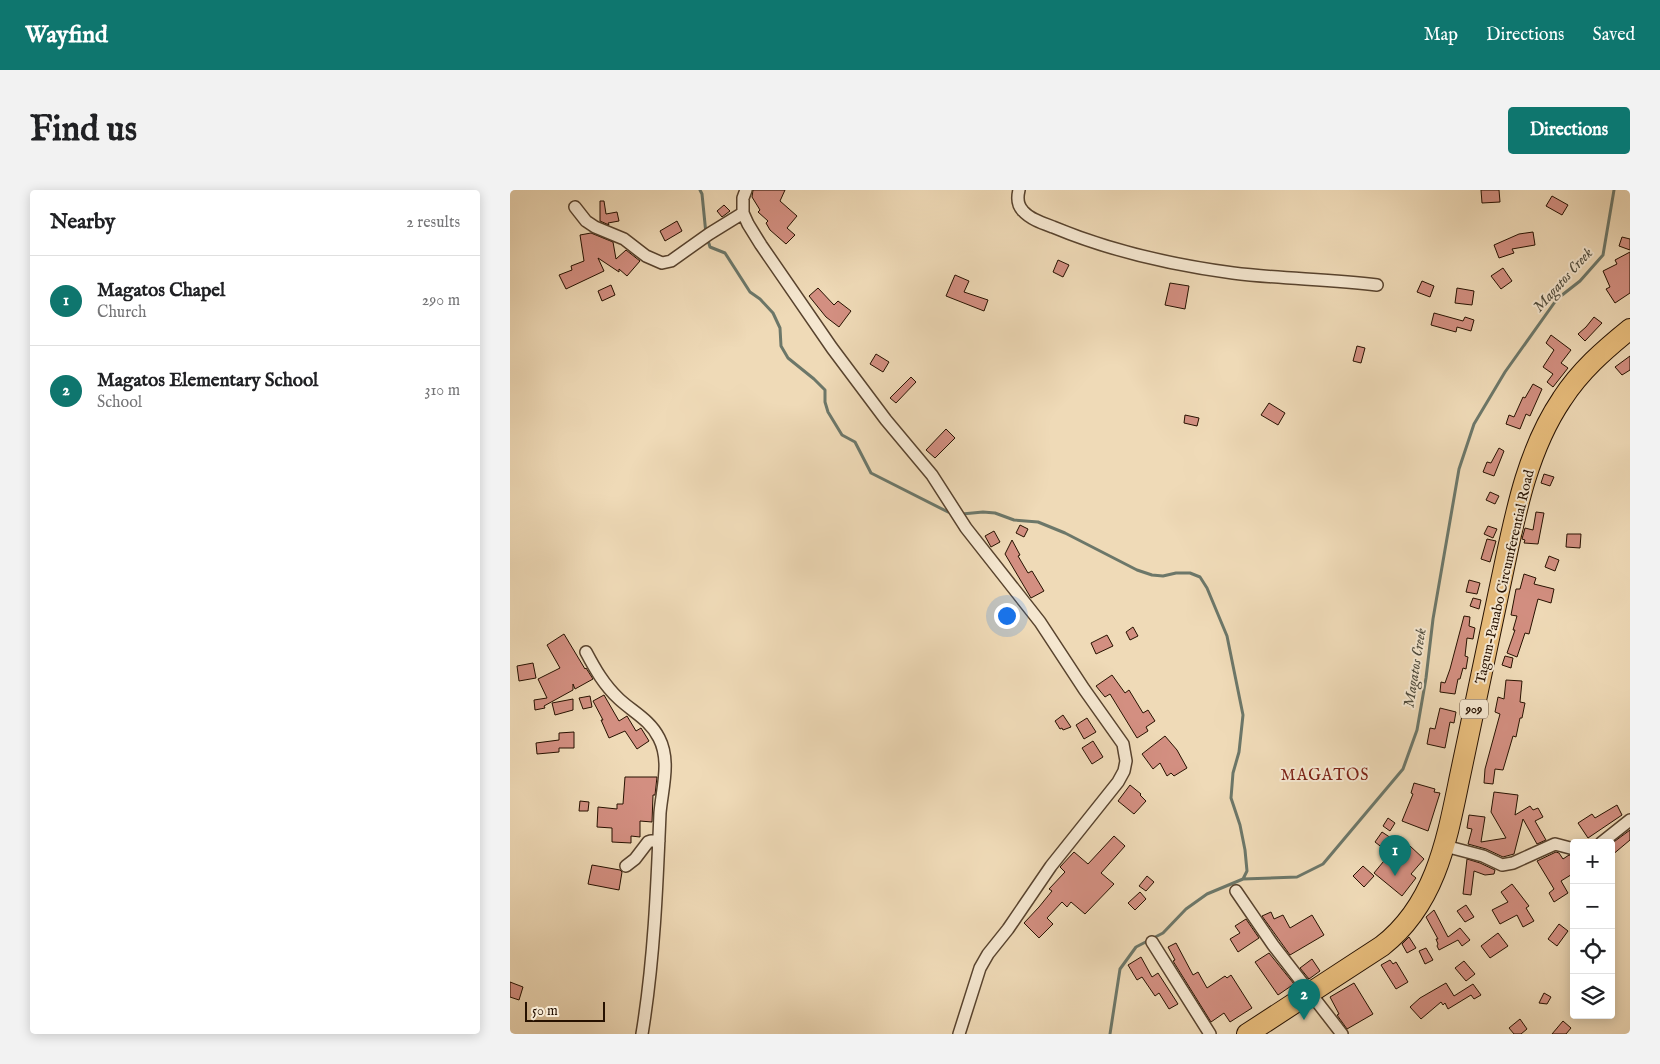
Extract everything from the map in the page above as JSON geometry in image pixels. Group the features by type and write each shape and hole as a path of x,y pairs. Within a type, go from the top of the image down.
{"highway":[{"name":"Tagum-Panabo Circumferential Road","path":"1247,1034 1382,946 1405,924 1423,897 1445,846 1508,550 1532,459 1550,418 1577,378 1601,352 1630,329"}],"street":[{"path":"746,190 743,213 760,245 832,348 886,420 932,475 966,528 1040,622 1089,696 1117,733 1126,751 1124,771 1118,782 1051,866 988,954 980,968 959,1034"},
{"path":"1019,190 1018,205 1021,210 1032,218 1079,238 1166,262 1234,273 1336,280 1377,285"},
{"path":"575,207 586,221 595,227 624,239 646,256 662,263 671,261 743,213"},
{"path":"586,652 609,688 619,699 648,722 661,742 665,764 656,912 642,1034"},
{"path":"1606,839 1630,820"},
{"path":"626,866 635,859 648,842 659,841"},
{"path":"1445,846 1483,856 1502,865 1522,860 1555,844 1570,848"},
{"path":"1236,891 1273,945 1342,1034"},
{"path":"1152,942 1210,1034"}],"building":[{"path":"753,190 785,190 780,201 797,216 787,228 795,235 786,244 770,230 766,223 768,221 758,212 760,210 752,197"},
{"path":"1481,190 1499,190 1500,202 1482,203"},
{"path":"1552,196 1568,205 1562,215 1546,206"},
{"path":"600,201 604,201 606,214 617,212 619,221 608,223 609,225 600,221"},
{"path":"724,205 730,211 722,217 717,211"},
{"path":"677,221 682,231 665,241 660,231"},
{"path":"1533,232 1535,245 1512,249 1514,253 1499,258 1494,245 1519,234"},
{"path":"591,233 613,242 616,259 626,250 640,261 627,276 619,269 619,272 598,258 604,271 566,289 559,275 572,270 571,266 584,261 580,235"},
{"path":"1622,237 1630,239 1630,250 1619,246"},
{"path":"1630,252 1630,293 1615,303 1606,289 1610,287 1603,271 1617,264 1615,260"},
{"path":"1058,260 1069,265 1063,277 1053,272"},
{"path":"1503,268 1512,281 1501,289 1491,276"},
{"path":"955,275 969,281 964,292 988,300 984,311 946,296"},
{"path":"1422,281 1434,286 1430,297 1417,292"},
{"path":"1170,283 1189,286 1185,309 1165,305"},
{"path":"611,285 615,295 602,301 598,291"},
{"path":"818,288 834,305 838,301 851,311 839,327 826,317 809,296"},
{"path":"1457,288 1474,291 1472,305 1455,303"},
{"path":"1434,313 1463,321 1465,317 1474,320 1471,331 1457,327 1456,332 1431,325"},
{"path":"1594,317 1602,323 1585,341 1578,334"},
{"path":"1551,335 1571,350 1561,363 1568,368 1553,387 1547,382 1553,374 1543,367 1554,350 1546,343"},
{"path":"1357,346 1365,348 1361,363 1353,361"},
{"path":"876,354 889,362 883,372 870,364"},
{"path":"1630,356 1630,370 1622,375 1615,367"},
{"path":"911,377 916,382 896,403 890,398"},
{"path":"1533,384 1542,389 1530,416 1526,414 1520,429 1506,424 1509,415 1514,417 1523,397 1525,398"},
{"path":"1269,403 1285,413 1278,425 1261,415"},
{"path":"1185,415 1199,418 1197,426 1184,423"},
{"path":"946,429 955,438 935,458 926,450"},
{"path":"1499,448 1504,451 1494,476 1483,472 1487,462 1491,463"},
{"path":"1544,474 1554,477 1550,486 1541,483"},
{"path":"1490,492 1499,496 1495,504 1486,500"},
{"path":"1536,512 1544,513 1538,544 1524,543 1525,540 1522,539 1525,528 1533,530"},
{"path":"1020,525 1028,529 1024,537 1016,533"},
{"path":"1488,526 1497,529 1493,538 1484,534"},
{"path":"994,531 1000,542 991,547 985,536"},
{"path":"1567,534 1581,534 1580,548 1566,547"},
{"path":"1487,539 1496,541 1490,562 1481,559"},
{"path":"1012,540 1020,555 1018,556 1028,573 1032,571 1044,591 1031,598 1005,554"},
{"path":"1549,556 1559,560 1555,571 1545,567"},
{"path":"1524,574 1536,578 1534,584 1554,589 1551,603 1538,599 1529,634 1525,633 1517,657 1507,653 1515,630 1513,630 1517,616 1511,615 1516,589 1520,589"},
{"path":"1469,580 1480,583 1477,594 1466,592"},
{"path":"1473,598 1481,600 1479,609 1470,606"},
{"path":"1464,616 1470,617 1469,626 1475,628 1473,639 1467,638 1465,656 1468,657 1466,669 1463,668 1460,679 1458,679 1455,694 1440,692 1441,682 1445,683 1450,669"},
{"path":"1133,627 1138,636 1130,640 1126,632"},
{"path":"564,634 593,679 575,689 573,684 573,690 544,706 545,708 535,710 534,700 547,698 538,679 560,668 547,645"},
{"path":"1107,635 1113,646 1096,654 1091,643"},
{"path":"1505,656 1513,658 1511,668 1502,665"},
{"path":"533,663 536,678 519,681 517,666"},
{"path":"1112,675 1125,693 1129,690 1143,713 1148,710 1155,721 1146,727 1148,731 1137,738 1110,694 1105,697 1096,686"},
{"path":"1506,680 1522,681 1520,702 1525,703 1522,718 1520,718 1516,737 1513,736 1503,770 1495,769 1493,784 1484,783 1485,769 1500,714 1495,712 1498,697 1504,699"},
{"path":"604,695 619,721 627,716 636,731 641,728 649,741 637,749 625,731 609,738 601,720 603,720 593,701"},
{"path":"590,696 592,707 583,709 579,698"},
{"path":"573,699 573,710 555,715 552,703"},
{"path":"1440,708 1456,712 1454,723 1450,722 1445,748 1427,744 1430,728 1435,729"},
{"path":"1063,715 1071,727 1063,730 1062,728 1060,729 1055,721"},
{"path":"1087,718 1096,732 1084,739 1076,725"},
{"path":"574,732 574,748 559,748 559,752 537,754 536,743 559,740 559,733"},
{"path":"1165,736 1177,750 1187,768 1174,776 1171,773 1167,776 1160,763 1153,769 1142,754"},
{"path":"1093,741 1103,757 1092,764 1082,748"},
{"path":"625,777 657,777 655,795 653,795 652,822 640,821 640,837 631,836 631,843 612,842 612,828 597,827 598,807 617,809 617,804 623,804"},
{"path":"1414,783 1435,789 1434,792 1440,793 1428,831 1402,821 1413,794 1411,793"},
{"path":"1130,785 1146,801 1134,814 1118,801"},
{"path":"1494,792 1518,795 1515,815 1530,806 1533,810 1538,808 1543,817 1535,821 1546,840 1537,844 1523,819 1514,854 1503,857 1486,849 1468,844 1472,829 1467,828 1469,815 1485,817 1481,842 1506,838 1491,812"},
{"path":"580,801 589,802 588,811 579,811"},
{"path":"1617,805 1622,815 1588,838 1578,823 1592,814 1595,818"},
{"path":"1388,818 1395,823 1390,831 1383,826"},
{"path":"1630,830 1630,840 1615,853 1615,841"},
{"path":"1382,832 1391,838 1384,849 1375,842"},
{"path":"1114,836 1125,846 1101,873 1114,884 1085,914 1071,902 1067,907 1062,902 1047,918 1053,924 1039,938 1024,923 1052,891 1049,889 1065,872 1060,867 1074,852 1088,864"},
{"path":"1410,846 1424,859 1411,874 1416,878 1402,896 1374,873 1388,856 1396,862"},
{"path":"1556,852 1563,859 1570,855 1570,875 1561,881 1568,893 1554,902 1549,893 1554,889 1537,861"},
{"path":"1467,859 1495,870 1494,874 1485,875 1474,871 1471,895 1463,894"},
{"path":"592,865 620,870 622,872 619,890 588,884"},
{"path":"1363,866 1374,876 1364,887 1353,876"},
{"path":"1147,876 1154,882 1146,891 1139,886"},
{"path":"1512,884 1529,906 1526,908 1534,921 1523,927 1517,915 1500,924 1492,910 1508,902 1501,892"},
{"path":"1140,892 1146,899 1135,910 1128,903"},
{"path":"1466,905 1474,917 1465,922 1457,911"},
{"path":"1434,910 1448,937 1460,928 1470,940 1462,946 1458,940 1439,950 1436,939 1438,939 1426,917"},
{"path":"1271,912 1274,919 1283,915 1290,928 1312,915 1324,935 1290,955 1262,916"},
{"path":"1246,919 1259,938 1238,952 1230,939 1240,933 1235,926"},
{"path":"1559,924 1568,931 1557,946 1548,939"},
{"path":"1498,933 1508,946 1490,958 1481,946"},
{"path":"1409,937 1416,948 1407,953 1402,944"},
{"path":"1176,943 1193,975 1198,972 1207,988 1225,976 1227,978 1231,975 1252,1008 1230,1022 1224,1013 1211,1022 1173,961 1175,960 1168,947"},
{"path":"1426,948 1433,960 1425,964 1419,951"},
{"path":"1269,953 1294,984 1278,995 1255,962"},
{"path":"1141,957 1152,977 1158,973 1178,1004 1169,1009 1159,993 1155,996 1142,977 1137,980 1128,965"},
{"path":"1312,959 1320,971 1309,979 1300,968"},
{"path":"1390,960 1393,964 1396,962 1408,982 1396,989 1381,965"},
{"path":"1464,961 1475,974 1466,981 1455,968"},
{"path":"510,982 523,987 519,1000 510,997"},
{"path":"1354,983 1373,1014 1347,1029 1337,1015 1339,1014 1330,997"},
{"path":"1446,983 1454,996 1473,984 1481,995 1474,999 1471,995 1448,1009 1445,1003 1443,1005 1441,1002 1421,1019 1410,1007 1420,998"},
{"path":"1544,993 1551,997 1547,1004 1539,1003"},
{"path":"1520,1019 1527,1029 1521,1034 1514,1034 1509,1028"},
{"path":"1563,1021 1571,1028 1566,1034 1552,1034"}],"waterway":[{"path":"700,190 706,234 710,247 725,253 750,292 760,299 773,313 780,328 781,346 788,358 825,390 825,402 828,412 842,435 855,442 871,473 948,512"},
{"name":"Magatos Creek","path":"1110,1034 1120,969 1136,947 1163,933 1186,909 1207,894 1243,879 1297,877 1323,864 1403,769 1417,730 1433,619 1459,469 1474,424 1505,372 1557,299 1580,281 1603,255 1614,190"},
{"path":"962,514 995,513 1014,520 1038,522 1065,533 1137,570 1152,575 1163,576 1176,573 1190,573 1200,577 1207,588 1227,636 1243,715 1239,752 1233,773 1231,798 1240,825 1245,850 1247,871 1243,879"}],"place":[{"name":"Magatos Chapel","path":"1395,876"},
{"name":"Magatos Elementary School","path":"1304,1020"}],"district":[{"name":"MAGATOS","path":"1325,776"}]}
